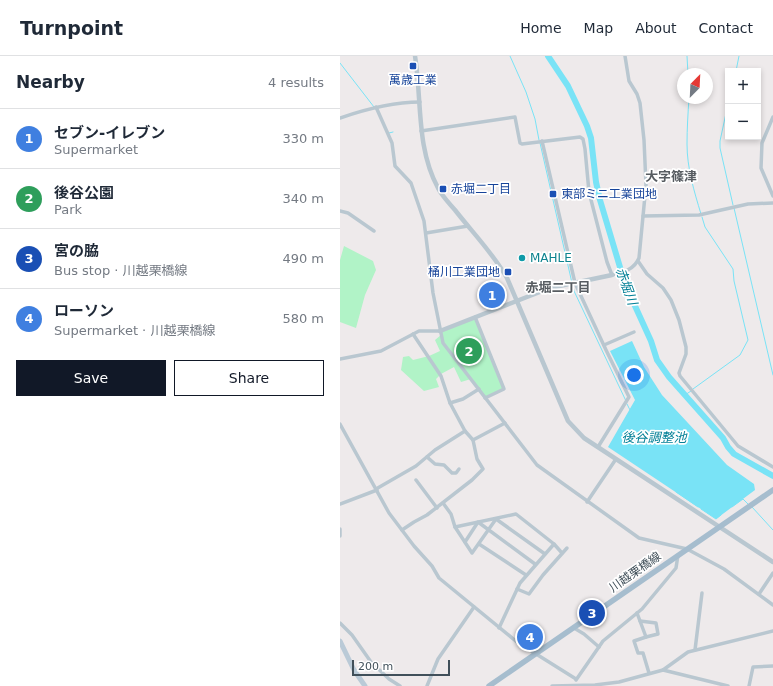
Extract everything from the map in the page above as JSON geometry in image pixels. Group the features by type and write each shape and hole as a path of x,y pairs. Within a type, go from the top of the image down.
{"main road":[{"name":"川越栗橋線","path":"489,686 773,490"},
{"path":"340,643 354,670 365,686"}],"street":[{"path":"415,56 420,102 421,131 430,169 439,189 504,272 518,301 568,421 584,438 773,562"},
{"path":"340,359 381,352 413,334 424,330 440,331 550,288 619,274 634,267 638,261 646,185 641,108 637,94 629,81 624,56"},
{"path":"340,118 376,107 420,102"},
{"path":"376,107 392,143 395,166 411,183 424,221 433,293 443,343 537,465 639,538 688,549 724,569 773,605"},
{"path":"421,131 515,117 520,142 522,144 580,137 583,139 589,192 607,262 612,275"},
{"path":"773,117 762,143 761,168 773,196"},
{"path":"542,141 575,283 629,398 598,447"},
{"path":"643,216 699,215 748,204 773,203"},
{"path":"340,211 348,213 374,231"},
{"path":"426,233 468,226"},
{"path":"638,261 647,274 663,288 671,300 679,320 686,347 686,354 679,373 680,376 738,446 773,467"},
{"path":"474,317 504,389 485,398"},
{"path":"604,345 634,332"},
{"path":"402,530 437,508 472,480 483,469 477,459 473,440 465,430 450,403 441,376 413,334"},
{"path":"450,403 463,399 479,389"},
{"path":"473,440 505,423"},
{"path":"340,424 389,513 414,546 432,566 439,578 517,642 576,680"},
{"path":"340,504 376,490 416,466 435,450 465,430"},
{"path":"427,457 435,464 444,464 452,473 456,473 459,469"},
{"path":"588,502 616,459"},
{"path":"416,480 437,508"},
{"path":"443,503 451,514 455,527 472,552 496,518"},
{"path":"455,527 516,514 554,544 562,553"},
{"path":"496,518 545,554"},
{"path":"478,522 488,531 535,564"},
{"path":"465,542 478,522"},
{"path":"340,529 340,536"},
{"path":"479,544 526,575"},
{"path":"499,628 517,589 526,575 554,544"},
{"path":"517,589 529,594 543,575 567,548"},
{"path":"575,685 576,680 599,648 612,633 642,609 676,568 678,555"},
{"path":"759,594 773,573"},
{"path":"695,650 702,593"},
{"path":"427,686 438,659 474,607"},
{"path":"637,613 646,637"},
{"path":"640,621 656,623 658,634 634,642 638,653 643,652 649,674"},
{"path":"340,623 352,635 370,662 389,679 400,686"},
{"path":"574,628 584,634 599,648"},
{"path":"552,686 619,684 663,670 683,654 773,631"},
{"path":"749,686 753,667 773,666"},
{"path":"663,670 728,686"}],"green space":[{"path":"344,246 373,261 376,270 365,295 356,328 340,322 340,260"},
{"path":"475,317 504,389 485,398 471,379 461,382 454,367 441,374 436,379 439,387 424,391 401,370 403,357 409,356 413,360 429,356 440,351 435,340 441,335 440,331"}],"water":[{"name":"後谷調整池","path":"632,341 644,367 662,395 727,465 754,484 755,490 716,519 608,447 635,400 610,351"}],"waterway":[{"path":"510,56 526,92 535,119 539,140"},
{"name":"赤堀川","path":"548,56 568,86 587,126 591,138 596,182 600,200 625,284 651,341 657,360 669,377 723,438 734,454 773,476"},
{"path":"687,56 688,68"},
{"path":"737,68 739,56"},
{"path":"340,63 374,107"},
{"path":"689,104 687,138 688,162 693,188 701,214"},
{"path":"725,118 720,148 733,205"},
{"path":"389,133 393,132"},
{"path":"540,143 572,283"},
{"path":"734,208 773,375"},
{"path":"693,389 740,355 748,340 734,281 733,269 705,227 702,217"},
{"path":"573,286 626,401"},
{"name":"赤堀川","path":"685,395 691,391"},
{"path":"627,404 630,410"},
{"path":"676,492 698,507"},
{"path":"732,507 743,499 748,504"},
{"path":"752,507 773,530"},
{"path":"701,509 716,519 721,515"}],"place":[{"name":"萬歳工業","path":"413,66"},
{"name":"赤堀二丁目","path":"443,189"},
{"name":"東部ミニ工業団地","path":"553,194"},
{"name":"MAHLE","path":"522,258"},
{"name":"桶川工業団地","path":"508,272"},
{"name":"セブン-イレブン","path":"492,295"},
{"name":"後谷公園","path":"469,351"},
{"name":"宮の脇","path":"592,613"},
{"name":"ローソン","path":"530,637"}],"district":[{"name":"大字篠津","path":"671,176"},
{"name":"赤堀二丁目","path":"558,287"}]}
